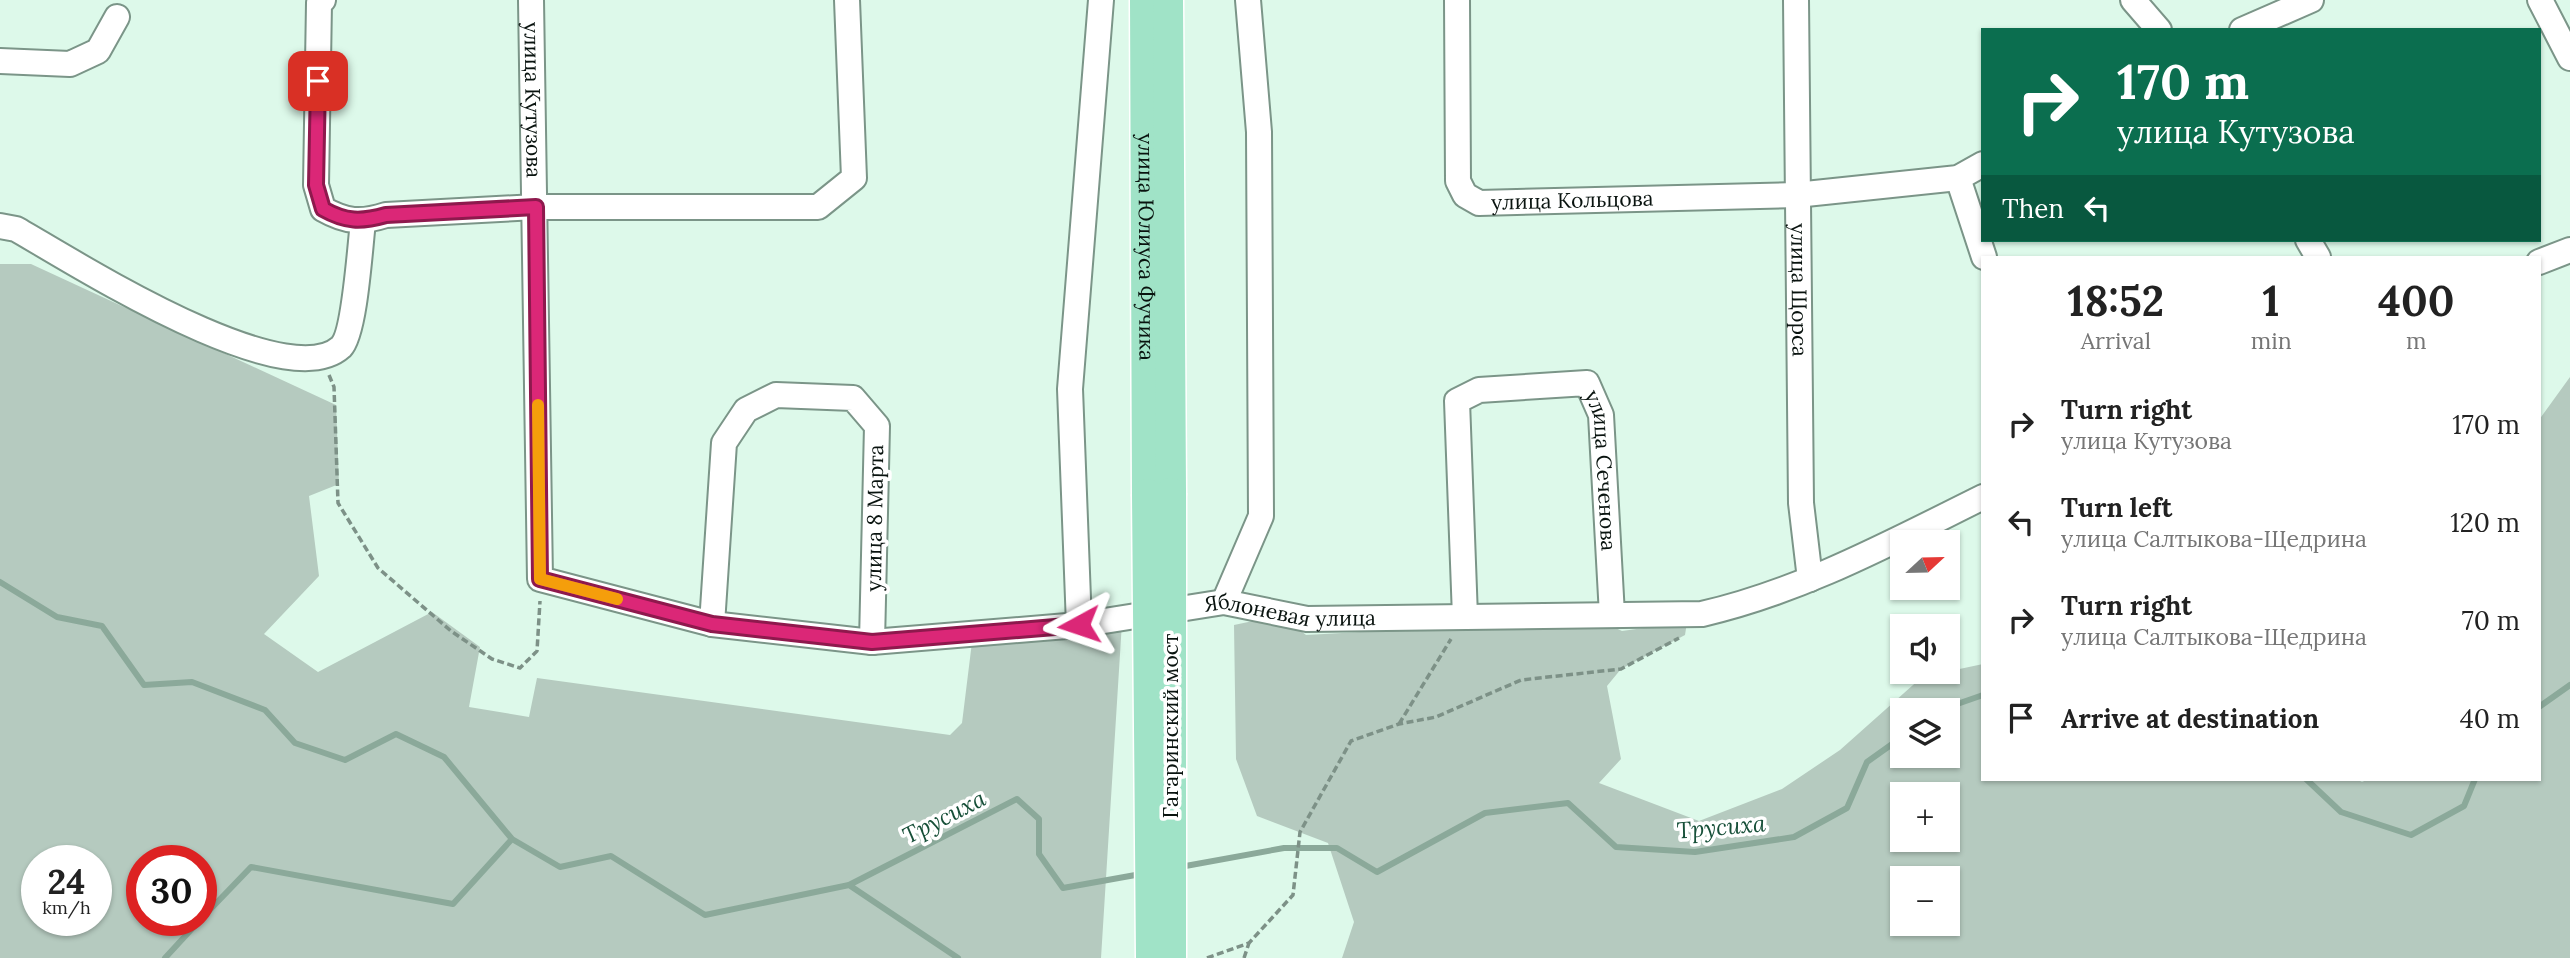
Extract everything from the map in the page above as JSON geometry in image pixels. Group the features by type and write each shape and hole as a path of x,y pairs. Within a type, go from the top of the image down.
{"main road":[{"name":"улица Юлиуса Фучика","path":"1144,0 1159,494"},
{"name":"улица Юлиуса Фучика","path":"1159,494 1168,0"},
{"name":"Гагаринский мост","path":"1151,958 1159,494"},
{"name":"Гагаринский мост","path":"1159,494 1171,958"}],"street":[{"path":"323,0 319,3 316,185 323,209 341,219 363,222 386,215 536,207 818,207 854,178 847,0"},
{"name":"улица Кутузова","path":"531,0 540,579"},
{"path":"1079,625 1070,389 1101,0"},
{"path":"1224,602 1262,516 1259,132 1248,0"},
{"name":"улица Кольцова","path":"1457,0 1458,181 1465,195 1479,203 1796,195 1958,178"},
{"name":"улица Щорса","path":"1796,0 1801,503 1810,579"},
{"path":"2133,0 2157,28"},
{"path":"2247,28 2311,0"},
{"path":"2540,0 2570,58"},
{"path":"0,61 70,64 98,51 117,18"},
{"path":"1981,165 1958,178 1984,256"},
{"path":"0,226 16,229 181,323 288,358 321,357 341,346 350,327 363,222"},
{"path":"2541,260 2570,250"},
{"name":"улица Сеченова","path":"1465,617 1457,401 1479,390 1587,383 1601,415 1612,615"},
{"name":"улица 8 Марта","path":"712,624 724,443 746,410 776,395 853,398 877,426 872,642"},
{"name":"Яблоневая улица","path":"540,579 712,624 872,642 1079,625 1224,602 1307,619 1702,614 1751,603 1810,579 1981,498"}],"path":[{"path":"321,357 334,387 338,503 378,568 451,631 492,659 520,668 537,651 540,579"},
{"path":"1399,724 1465,617"},
{"path":"1244,958 1249,943 1293,895 1300,832 1351,741 1399,724 1436,717 1521,680 1621,669 1685,635"},
{"path":"1207,958 1249,943"}],"green space":[{"path":"0,264 31,264 336,405 339,484 309,496 319,576 264,634 318,672 432,612 480,647 469,707 529,717 537,678 950,735 962,723 972,642 1122,622 1101,958 0,958"},
{"path":"2570,377 2570,958 1342,958 1354,922 1328,843 1257,816 1236,759 1234,625 1281,615 1306,635 1596,619 1622,631 1687,622 1685,635 1621,669 1607,686 1621,759 1599,783 1699,821 1782,789 1840,750 1890,705 1890,768 1960,768 1960,698 1898,698 1914,684 1960,684 1960,669 1981,664 1981,781 2541,781 2541,417"}],"waterway":[{"name":"Трусиха","path":"0,582 57,617 102,626 144,685 192,682 265,710 295,743 345,760 396,734 444,757 512,839 560,867 611,856 705,915 849,885 1017,799 1039,819 1039,854 1063,888 1141,874"},
{"name":"Трусиха","path":"2541,706 2570,685"},
{"name":"Трусиха","path":"1960,703 1981,696"},
{"name":"Трусиха","path":"1180,867 1284,848 1337,848 1377,872 1485,813 1568,803 1616,847 1695,852 1794,837 1847,808 1867,762 1890,746"},
{"name":"Трусиха","path":"2308,781 2341,812 2411,835 2464,806 2474,781"},
{"path":"217,902 251,867 453,904 512,839"},
{"path":"849,885 958,958"},
{"path":"165,958 185,936"}],"slow traffic":[{"path":"538,405 540,579 617,599"}],"route":[{"path":"318,81 316,185 323,209 341,219 363,222 386,215 536,207 540,579 712,624 872,642 1079,625"}]}
